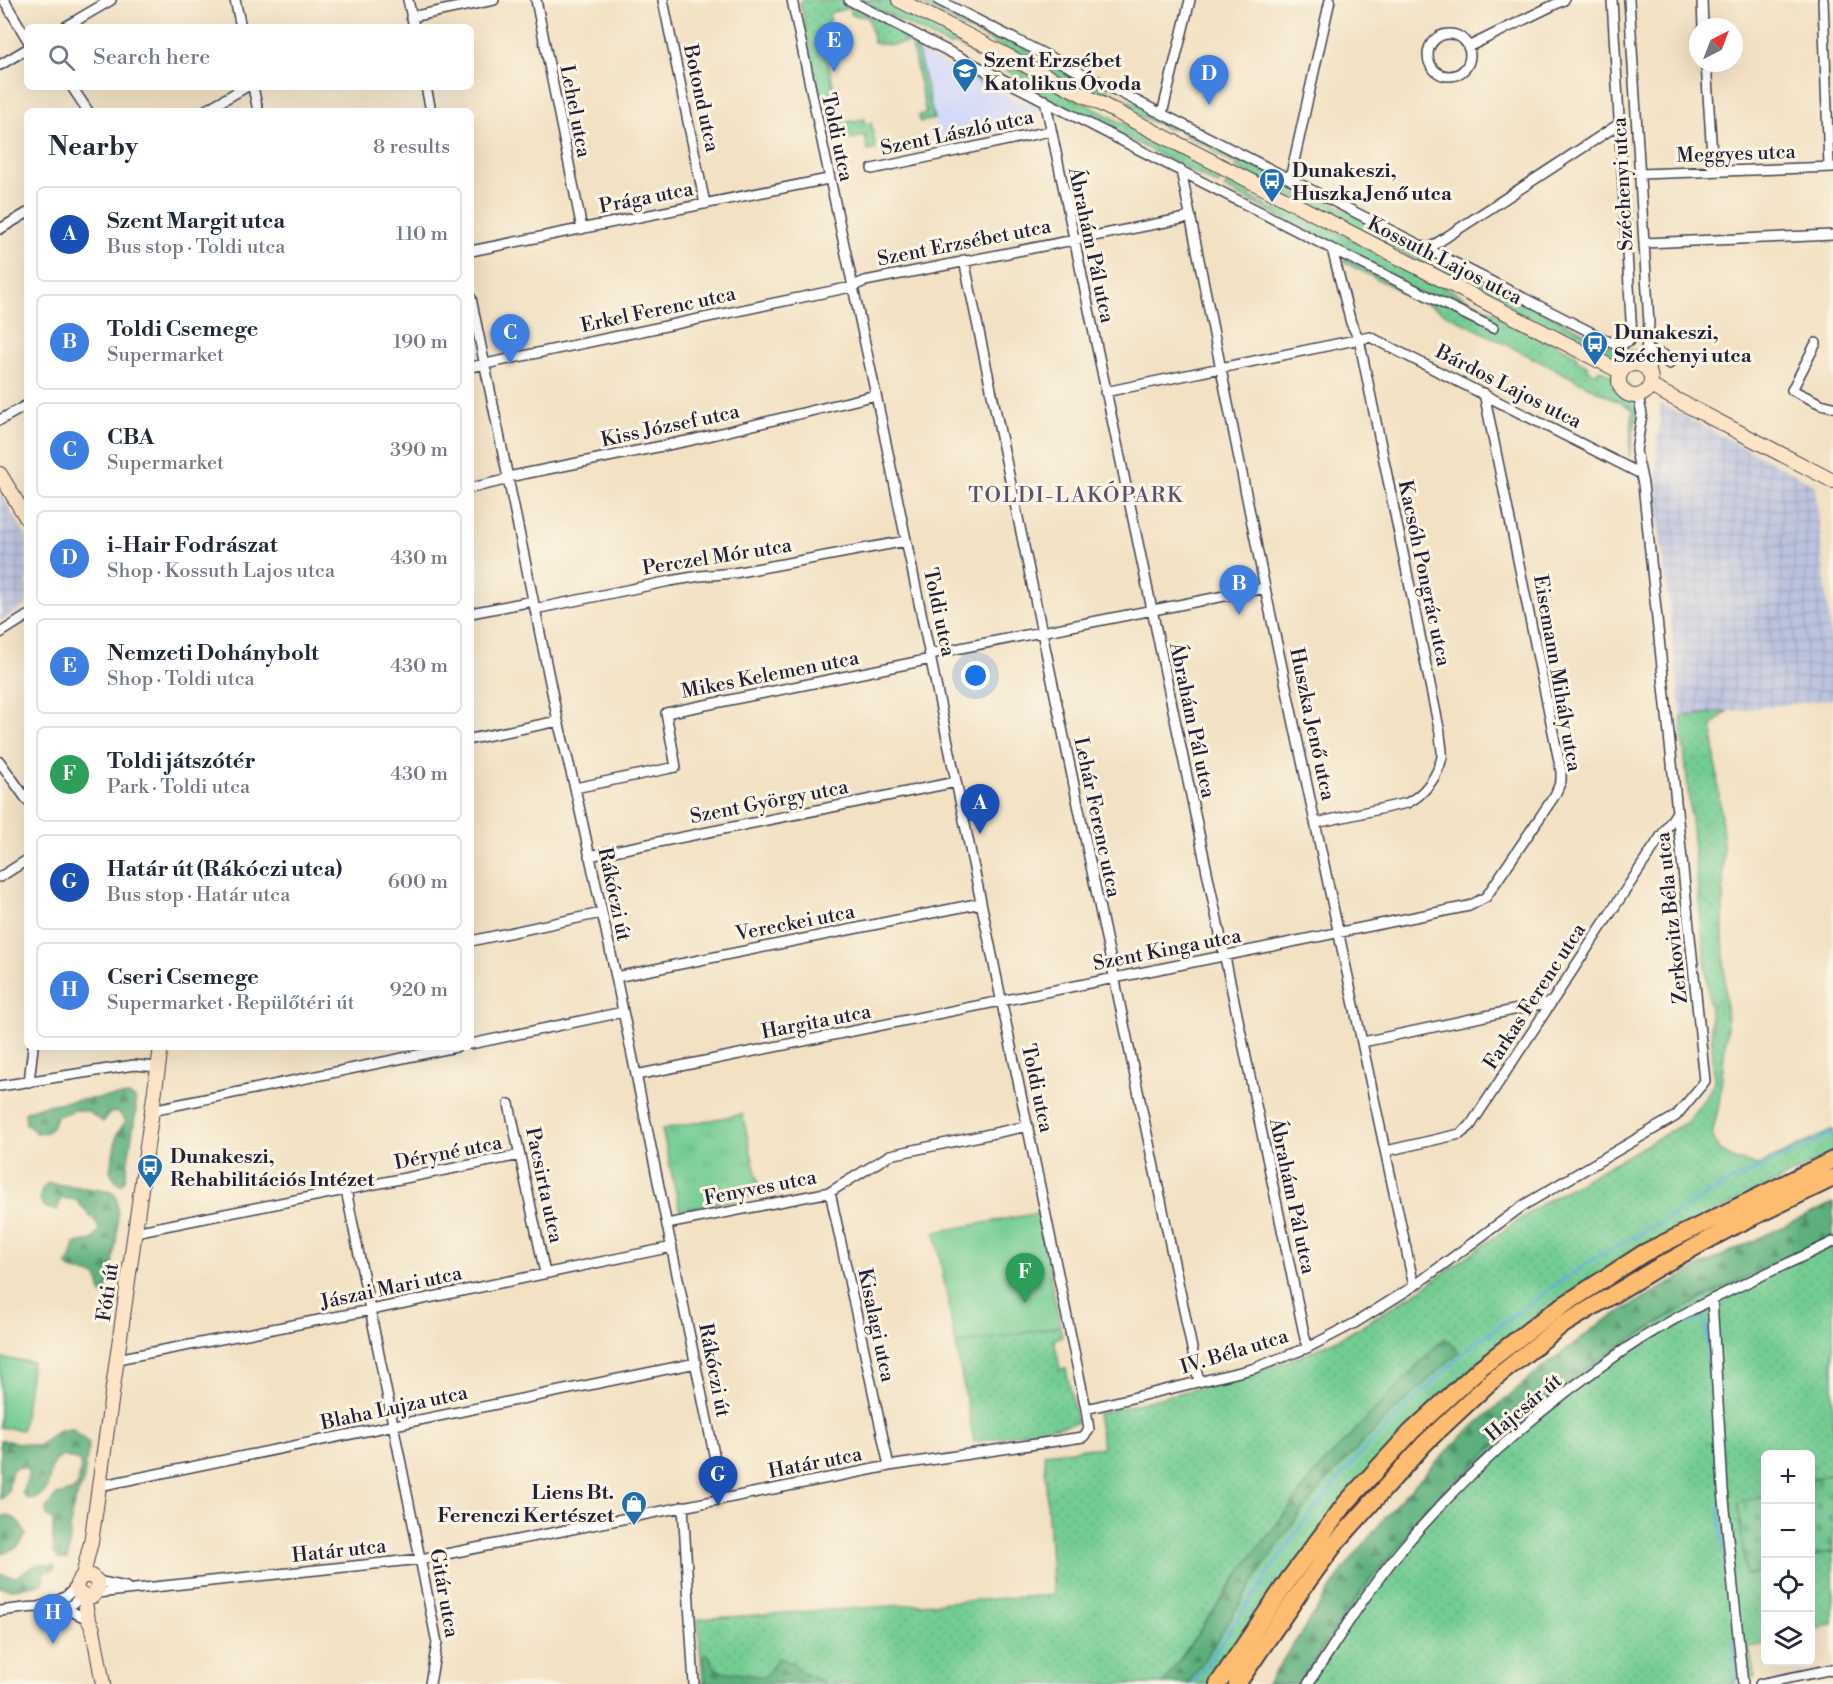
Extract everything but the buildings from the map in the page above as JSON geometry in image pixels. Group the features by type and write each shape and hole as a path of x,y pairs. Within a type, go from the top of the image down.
{"highway":[{"path":"1218,1684 1289,1580 1346,1503 1411,1432 1480,1368 1550,1314 1644,1253 1833,1160"},
{"path":"1237,1684 1335,1544 1425,1443 1489,1383 1558,1328 1655,1269 1728,1229 1833,1178"}],"street":[{"path":"4,0 24,34"},
{"path":"70,24 111,0"},
{"path":"236,0 240,24"},
{"path":"408,0 413,24"},
{"path":"411,17 494,0"},
{"name":"Lehel utca","path":"536,0 582,229"},
{"name":"Botond utca","path":"663,0 705,204"},
{"name":"Toldi utca","path":"792,0 1086,1409"},
{"path":"849,0 1332,249 1493,328"},
{"name":"Kossuth Lajos utca","path":"899,0 1621,372"},
{"name":"Kossuth Lajos utca","path":"938,0 1618,346 1629,341"},
{"path":"1162,114 1190,0"},
{"path":"1290,179 1330,0"},
{"path":"1468,47 1564,0"},
{"name":"Széchenyi utca","path":"1612,0 1632,336 1629,341"},
{"name":"Széchenyi utca","path":"1629,0 1649,324 1646,350 1640,365"},
{"path":"1702,0 1703,18"},
{"path":"1823,0 1831,167"},
{"path":"1452,34 1459,37 1468,47 1470,61 1467,67 1456,76 1442,75 1431,67 1429,46 1439,37 1452,34"},
{"path":"0,65 24,51"},
{"path":"1707,72 1713,171"},
{"path":"74,90 86,108"},
{"path":"209,108 241,90"},
{"path":"254,90 257,108"},
{"path":"427,90 430,108"},
{"name":"Ábrahám Pál utca","path":"1045,100 1307,1348"},
{"path":"1428,249 1619,124"},
{"name":"Szent László utca","path":"872,169 1050,131"},
{"name":"Meggyes utca","path":"1640,174 1831,167"},
{"name":"Huszka Jenő utca","path":"1181,170 1266,588 1414,1286"},
{"name":"Prága utca","path":"474,250 828,179"},
{"path":"0,229 24,215"},
{"name":"Szent Erzsébet utca","path":"851,287 865,281 964,260 1191,217"},
{"path":"1644,243 1833,235"},
{"name":"Kacsóh Pongrác utca","path":"1316,823 1407,803 1418,798 1436,772 1442,756 1440,733 1359,339 1351,323 1332,249"},
{"name":"Lehár Ferenc utca","path":"964,260 1198,1382"},
{"name":"Erkel Ferenc utca","path":"474,366 851,287"},
{"name":"Rákóczi út","path":"474,312 558,721 616,977 723,1498"},
{"name":"Bárdos Lajos utca","path":"1359,339 1370,337 1641,474"},
{"path":"1105,392 1359,339"},
{"path":"1816,343 1792,390 1821,404 1833,407"},
{"path":"1646,350 1664,355 1668,364"},
{"path":"1630,365 1640,365 1645,367 1651,375 1650,386 1638,396 1624,391 1620,382 1621,372 1630,365"},
{"path":"1650,386 1833,481"},
{"name":"Eisemann Mihály utca","path":"1340,932 1469,906 1486,897 1555,795 1561,781 1558,749 1484,393"},
{"name":"Kiss József utca","path":"474,487 508,477 692,440 876,395"},
{"name":"Zerkovitz Béla utca","path":"1414,1286 1524,1205 1676,1116 1705,1081 1641,474 1636,451 1642,414 1638,396"},
{"path":"0,420 24,407"},
{"path":"0,474 24,514"},
{"name":"Perczel Mór utca","path":"474,613 534,605 700,576 734,573 906,541"},
{"path":"930,657 1040,632 1266,588"},
{"path":"0,633 24,618"},
{"name":"Mikes Kelemen utca","path":"575,788 676,767 666,713 930,657"},
{"path":"474,738 558,721"},
{"path":"0,762 24,796"},
{"name":"Szent György utca","path":"588,856 956,782"},
{"name":"Farkas Ferenc utca","path":"1386,1151 1460,1134 1470,1126 1677,812"},
{"path":"0,877 24,862"},
{"name":"Vereckei utca","path":"616,977 981,903"},
{"path":"474,940 601,914"},
{"name":"Szent Kinga utca","path":"1002,1002 1340,932"},
{"name":"Hargita utca","path":"636,1075 1002,1002"},
{"path":"1363,1042 1551,1002"},
{"path":"474,1043 623,1012"},
{"path":"29,1082 33,1050"},
{"name":"Fóti út","path":"103,1684 91,1624 89,1588 91,1543 161,1050"},
{"path":"152,1110 442,1050"},
{"path":"0,1086 134,1065 158,1067"},
{"name":"Pacsirta utca","path":"509,1104 545,1273"},
{"name":"Fenyves utca","path":"667,1224 830,1192 890,1155 1028,1126"},
{"name":"Déryné utca","path":"135,1232 520,1155"},
{"name":"Gitár utca","path":"346,1190 437,1643 430,1684"},
{"name":"Kisalagi utca","path":"830,1192 889,1466"},
{"name":"Hajcsár út","path":"1308,1684 1371,1590 1401,1551 1446,1500 1486,1461 1552,1404 1624,1350 1712,1299 1833,1242"},
{"name":"Jászai Mari utca","path":"117,1359 371,1310 672,1246"},
{"name":"IV. Béla utca","path":"1086,1409 1252,1369 1307,1348 1355,1323 1414,1286"},
{"path":"1712,1299 1723,1490 1743,1684"},
{"name":"Blaha Lujza utca","path":"99,1486 696,1363"},
{"name":"Határ utca","path":"89,1588 134,1588 421,1559 889,1466 1083,1437 1089,1430 1086,1409"},
{"path":"683,1506 694,1684"},
{"path":"39,1607 89,1588"},
{"path":"66,1609 89,1588"},
{"path":"0,1611 39,1607 55,1610 66,1609 91,1624"},
{"path":"1760,1684 1833,1669"}],"shaded area":[{"name":"Szent Erzsébet Katolikus Óvoda","path":"918,51 1025,105 1029,98 1038,111 1034,121 1020,127 939,143"},
{"path":"1661,404 1815,485 1833,661 1833,699 1682,717 1656,499 1657,441"},
{"path":"0,492 24,533 24,606 0,621"}],"green space":[{"path":"802,0 841,0 926,44 918,52 934,119 920,122 919,115 926,113 911,42 891,45 874,43 868,17 852,15 849,8 829,13 831,20 825,25 832,59 828,61 841,123 864,119 865,124 871,123 876,149 868,151 865,136 834,142 829,138 800,3"},
{"path":"859,0 886,0 1224,176 1218,185 1046,96 1000,66 953,43 950,46"},
{"path":"912,0 930,0 1236,155 1232,163 1209,147 1184,135 1184,132 1172,126 1170,130 1083,90"},
{"path":"957,61 999,82 995,91 953,69"},
{"path":"1243,157 1612,347 1621,350 1645,351 1646,368 1640,371 1629,370 1235,167"},
{"path":"1229,180 1251,197 1276,211 1279,206 1297,211 1577,355 1576,359 1596,374 1599,369 1628,384 1639,404 1629,457 1633,409 1344,262 1348,252 1224,188"},
{"path":"1727,711 1712,726 1723,836 1723,936 1727,1027 1719,1105 1712,1135 1719,1150 1735,1160 1758,1165 1833,1130 1833,1153 1642,1250 1409,1427 1211,1684 1188,1684 1268,1560 1314,1496 1373,1432 1458,1352 1445,1338 1322,1465 1241,1571 1163,1684 703,1684 698,1619 1053,1595 1044,1453 1103,1447 1097,1414 1252,1374 1309,1353 1355,1330 1420,1290 1543,1203 1687,1122 1708,1094 1714,1081 1711,1021 1681,719"},
{"path":"128,1095 135,1098 136,1110 125,1180 121,1184 116,1182 110,1171 117,1134 126,1121 118,1112 110,1113 103,1122 87,1111 74,1110 56,1117 52,1128 45,1133 37,1133 26,1124 25,1113 34,1109 74,1101"},
{"path":"742,1114 761,1194 680,1211 662,1129"},
{"path":"48,1183 109,1191 116,1195 118,1219 111,1272 105,1295 101,1294 98,1278 73,1270 66,1265 71,1259 75,1244 92,1240 97,1235 99,1229 96,1222 76,1200 61,1198 57,1210 46,1207 40,1196"},
{"path":"1833,1203 1833,1236 1666,1318 1598,1360 1517,1424 1441,1497 1364,1587 1298,1684 1267,1684 1345,1567 1396,1504 1460,1438 1533,1375 1601,1323 1698,1267"},
{"path":"1038,1213 1060,1326 956,1345 935,1232"},
{"path":"1833,1236 1833,1473 1815,1479 1815,1450 1761,1450 1761,1496 1738,1503 1749,1575 1761,1571 1761,1645 1749,1648 1755,1677 1734,1680 1734,1684 1298,1684 1364,1587 1441,1497 1517,1424 1598,1360 1707,1296"},
{"path":"1060,1326 1062,1337 1054,1339 1060,1369 1066,1369 1077,1423 974,1442 956,1345"},
{"path":"1444,1338 1459,1352 1373,1432 1314,1496 1268,1560 1188,1684 1163,1684 1241,1571 1322,1465"},
{"path":"0,1358 32,1362 22,1430 0,1427"},
{"path":"73,1429 89,1443 83,1483 71,1516 69,1552 67,1559 59,1559 53,1553 53,1521 47,1516 46,1508 57,1495 72,1491 77,1486 81,1469 79,1461 63,1456 56,1461 44,1493 27,1499 22,1493 28,1477 28,1469 20,1467 12,1469 8,1492 0,1499 0,1440 38,1446 57,1431"},
{"path":"1833,1473 1833,1551 1815,1556 1815,1504 1815,1479"},
{"path":"1761,1496 1761,1571 1746,1576 1738,1503"},
{"path":"7,1515 19,1522 26,1535 16,1548 0,1552 0,1518"},
{"path":"1833,1551 1833,1624 1815,1630 1815,1558 1815,1556"},
{"path":"37,1564 54,1565 55,1569 44,1572 43,1583 13,1589 0,1588 0,1574 16,1577"},
{"path":"709,1655 714,1666 720,1671 765,1677 778,1658 792,1663 805,1674 824,1684 706,1684 703,1656"}],"waterway":[{"path":"1193,1684 1303,1523 1367,1446 1470,1347 1585,1264 1723,1185 1833,1133"},
{"path":"1690,1324 1699,1319 1704,1320 1706,1324 1715,1437"},
{"path":"1722,1506 1719,1510 1726,1568 1729,1572"},
{"path":"1734,1641 1736,1684"}],"place":[{"name":"Nemzeti Dohánybolt","path":"834,72"},
{"name":"Szent Erzsébet Katolikus Óvoda","path":"965,94"},
{"name":"i-Hair Fodrászat","path":"1209,105"},
{"name":"Dunakeszi, Huszka Jenő utca","path":"1272,204"},
{"name":"CBA","path":"510,364"},
{"name":"Dunakeszi, Széchenyi utca","path":"1595,367"},
{"name":"Toldi Csemege","path":"1239,615"},
{"name":"Szent Margit utca","path":"980,834"},
{"name":"Dunakeszi, Rehabilitációs Intézet","path":"150,1190"},
{"name":"Toldi játszótér","path":"1025,1303"},
{"name":"Határ út (Rákóczi utca)","path":"718,1506"},
{"name":"Liens Bt. Ferenczi Kertészet","path":"634,1527"},
{"name":"Cseri Csemege","path":"53,1644"}],"district":[{"name":"TOLDI-LAKÓPARK","path":"1076,495"}]}
